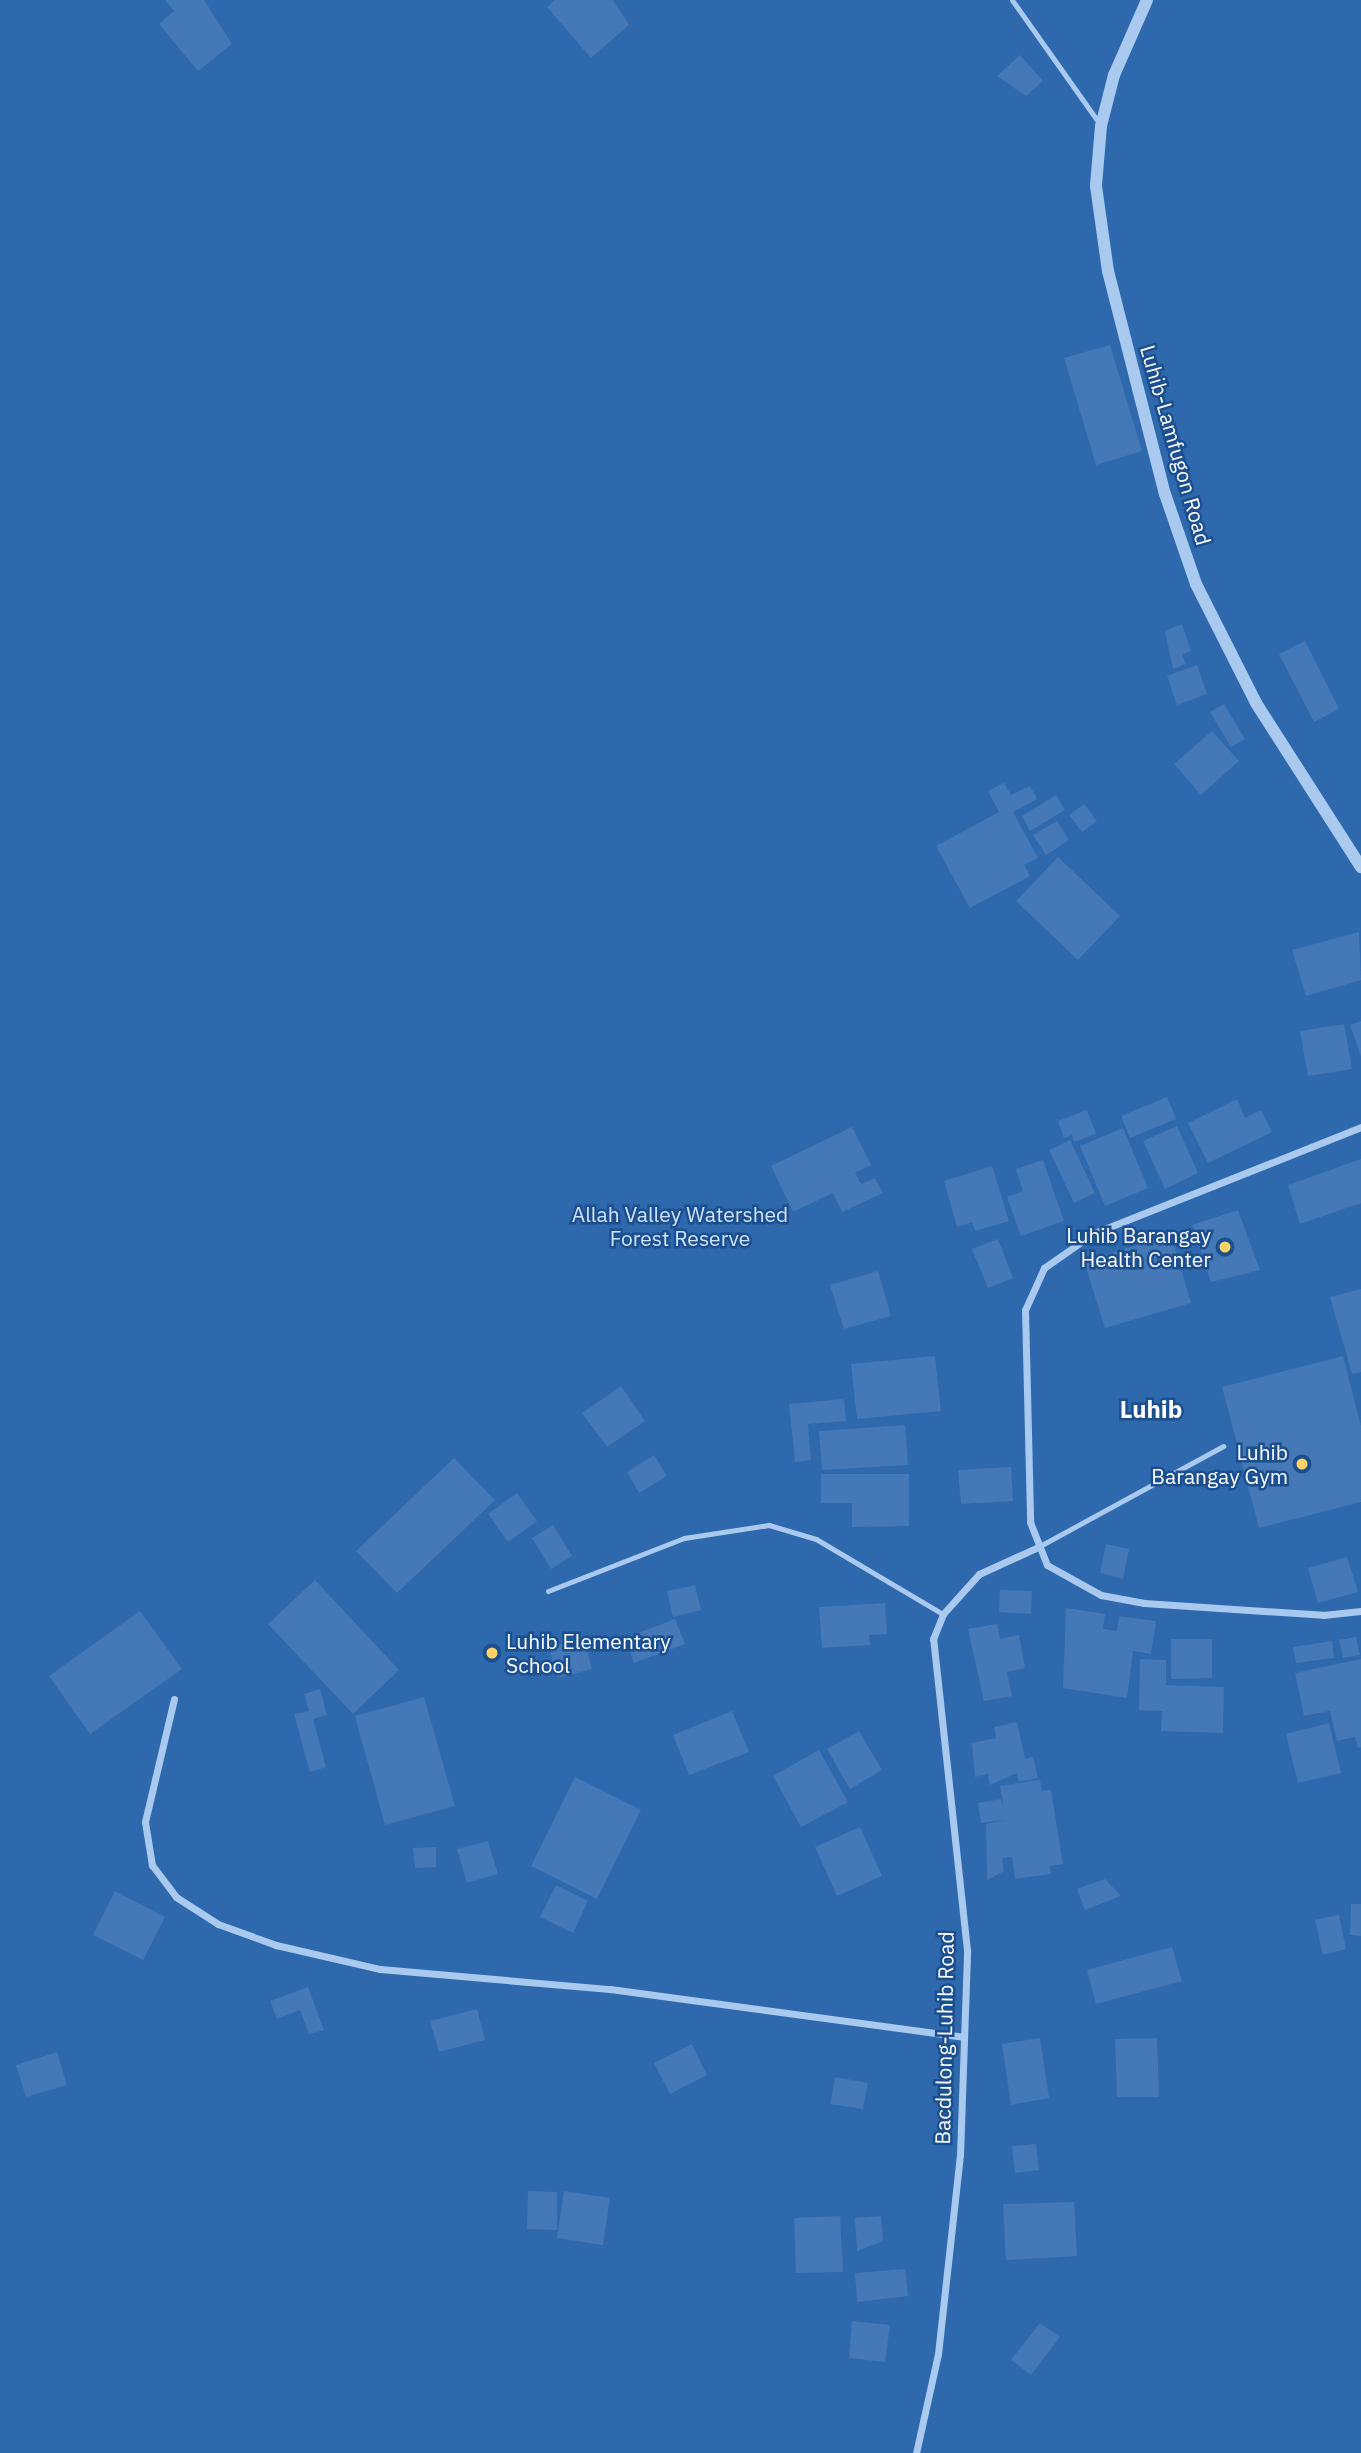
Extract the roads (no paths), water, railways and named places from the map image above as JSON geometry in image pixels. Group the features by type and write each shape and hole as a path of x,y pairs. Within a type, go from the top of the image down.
{"street":[{"name":"Luhib-Lamfugon Road","path":"1147,0 1114,75 1101,126 1096,186 1108,271 1165,494 1196,584 1256,703 1361,867"},
{"path":"1361,1127 1094,1233 1044,1268 1025,1310 1027,1489 1036,1548 1068,1581 1101,1595 1190,1609 1361,1611"},
{"name":"Bacdulong-Luhib Road","path":"916,2453 938,2354 960,2155 968,1950 933,1675 933,1639 943,1614 979,1574 1036,1548"},
{"path":"174,1699 145,1822 152,1866 176,1897 218,1924 276,1945 380,1969 610,1989 963,2037"}],"lane":[{"path":"1012,0 1101,126"},
{"path":"1036,1548 1223,1446"},
{"path":"548,1591 684,1538 769,1525 816,1539 943,1614"}],"place":[{"name":"Luhib Barangay Health Center","path":"1225,1247"},
{"name":"Luhib Barangay Gym","path":"1302,1464"},
{"name":"Luhib Elementary School","path":"492,1653"}],"district":[{"name":"Luhib","path":"1151,1410"}],"park label":[{"name":"Allah Valley Watershed Forest Reserve","path":"680,1226"}]}
